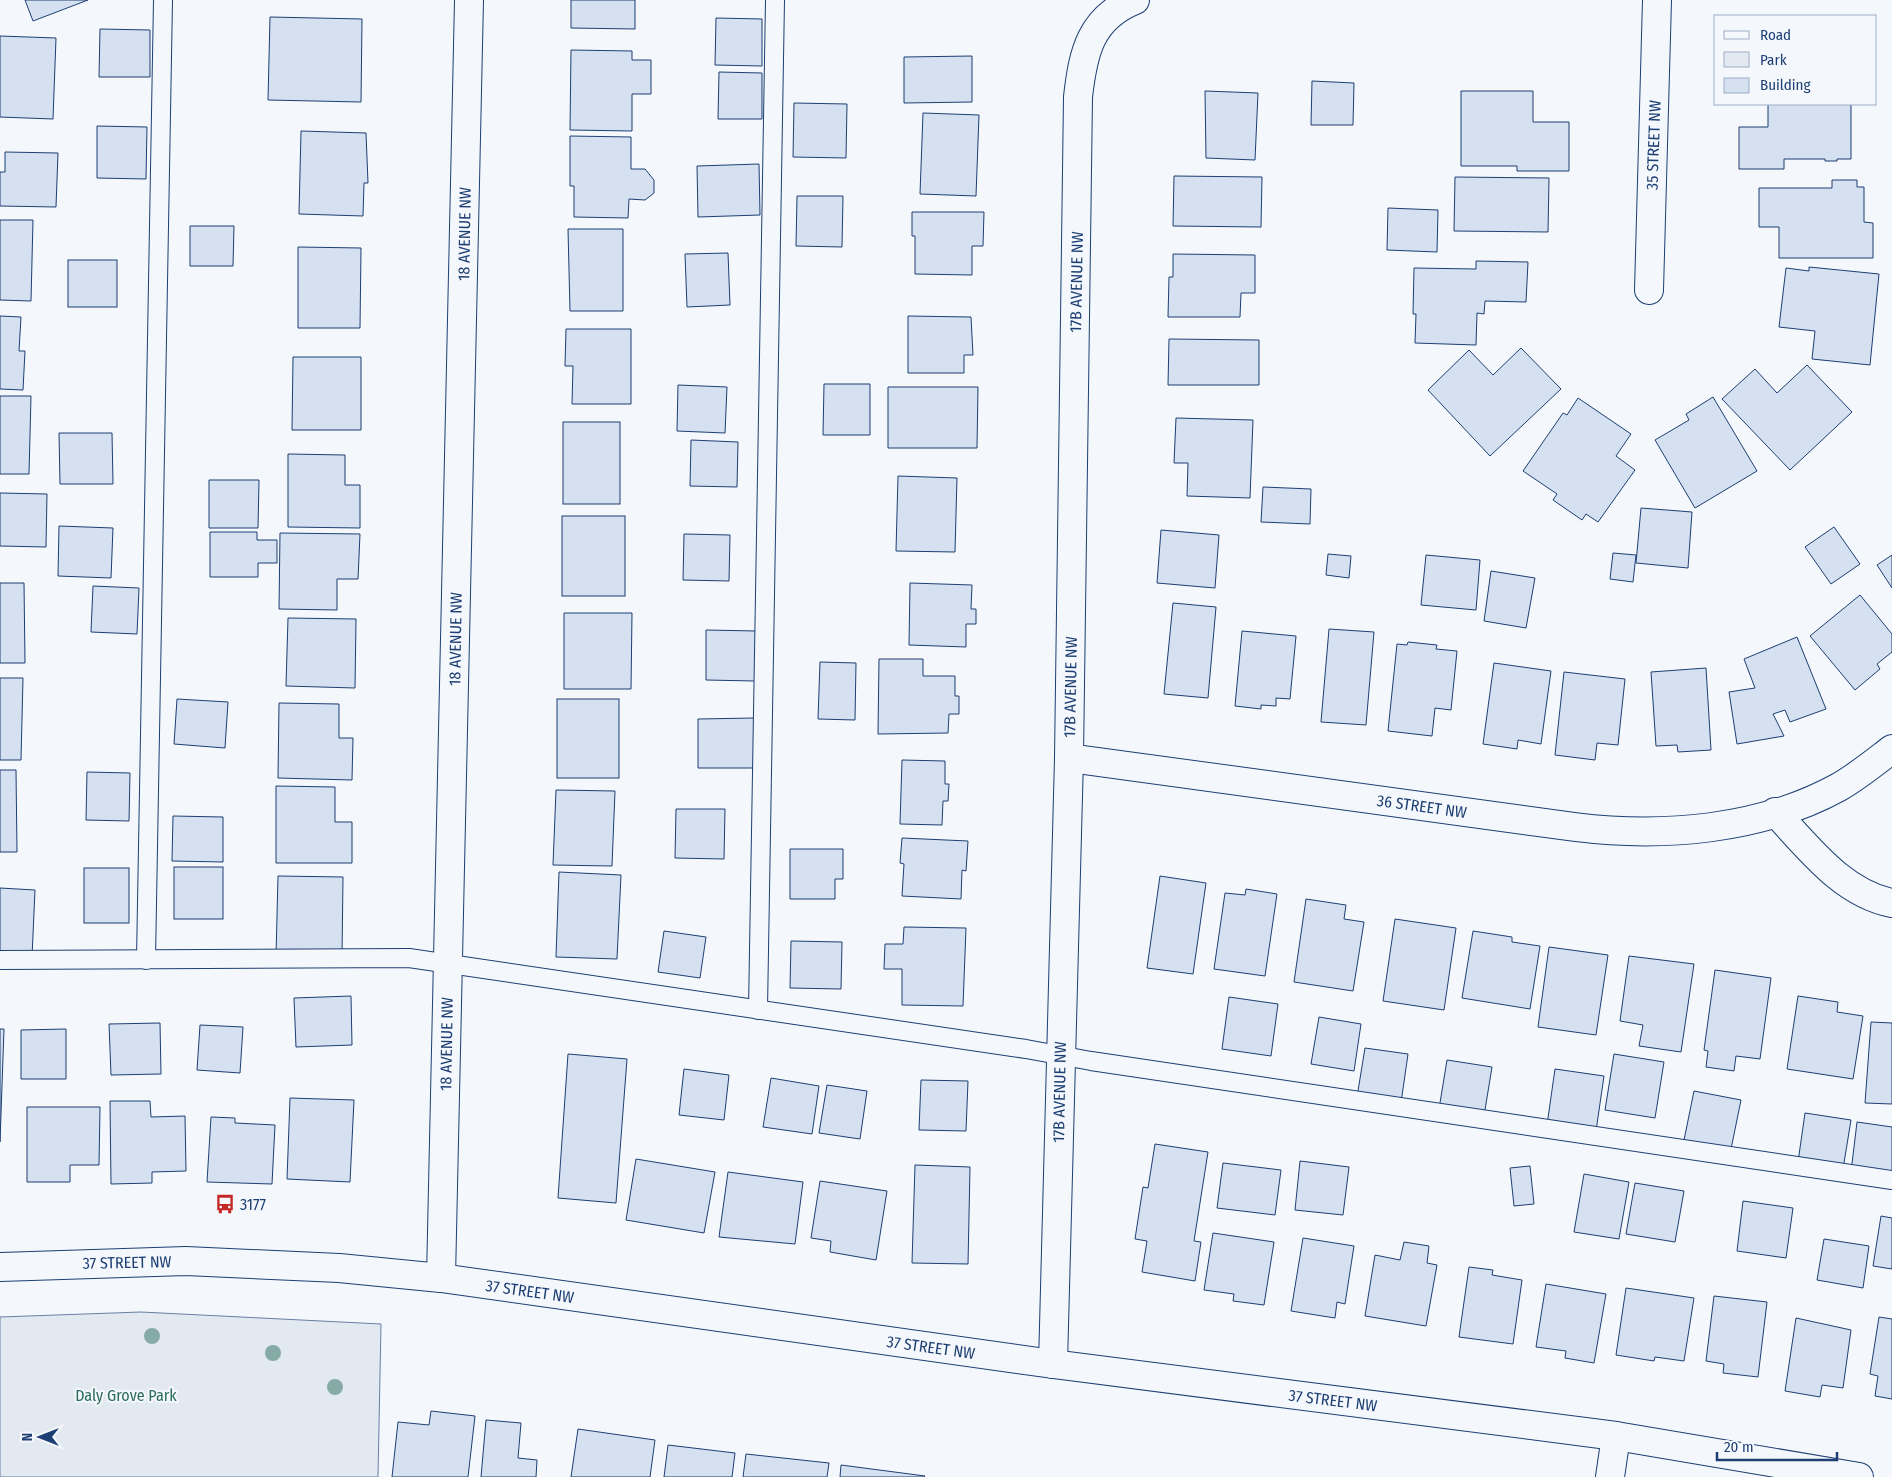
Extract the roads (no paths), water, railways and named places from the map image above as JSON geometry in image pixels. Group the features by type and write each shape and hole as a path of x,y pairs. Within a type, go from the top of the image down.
{"street":[{"name":"18 AVENUE NW","path":"441,1278 468,0"},
{"name":"17B AVENUE NW","path":"1053,1364 1069,758 1078,97 1086,49 1095,31 1106,17 1124,4 1135,0"},
{"name":"35 STREET NW","path":"1649,290 1657,0"},
{"name":"36 STREET NW","path":"1069,758 1606,830 1674,832 1726,824 1776,812 1839,787 1892,749"},
{"path":"1776,812 1842,881 1875,900 1892,903"},
{"name":"37 STREET NW","path":"0,1267 186,1261 339,1268 441,1278 1053,1364 1616,1436 1859,1477"},
{"path":"1610,1477 1616,1436"}],"lane":[{"path":"146,960 163,0"},
{"path":"758,1010 776,0"},
{"path":"0,960 409,958 1892,1180"}],"place":[{"name":"3177","path":"225,1204"}],"park label":[{"name":"Daly Grove Park","path":"126,1395"}]}
